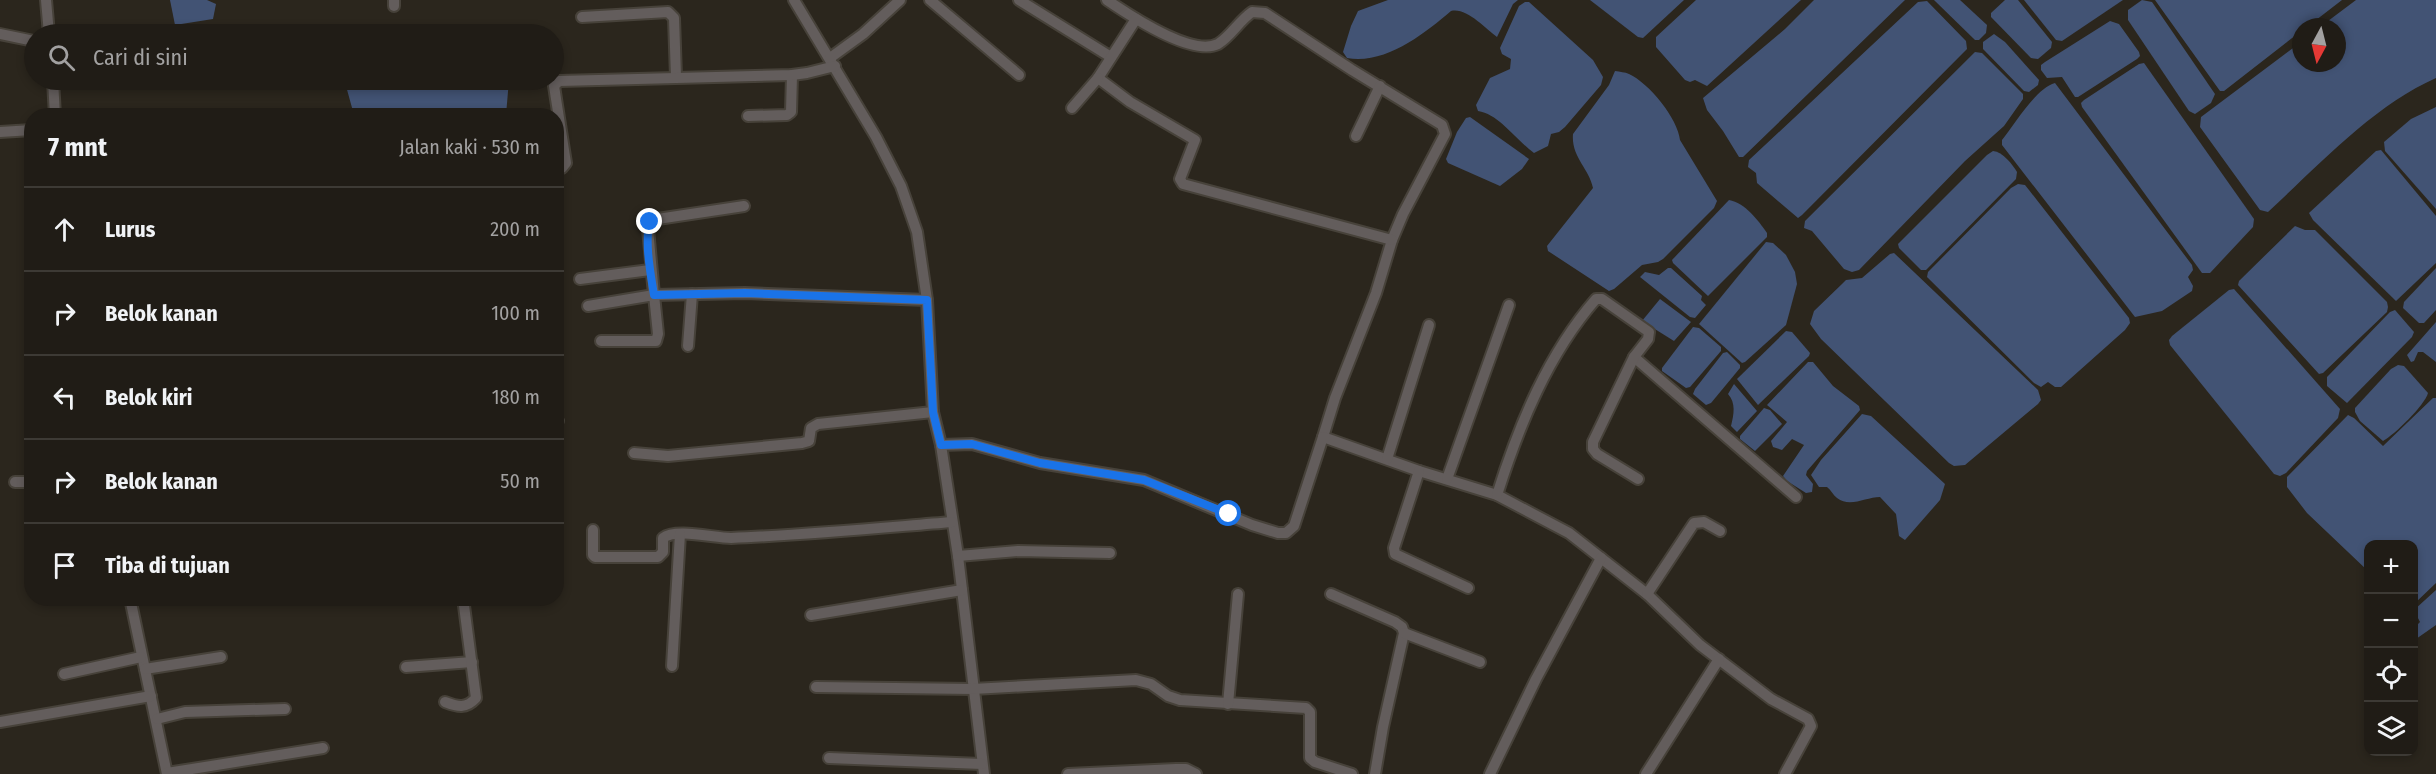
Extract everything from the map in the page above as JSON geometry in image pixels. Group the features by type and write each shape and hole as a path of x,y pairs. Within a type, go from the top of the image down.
{"street":[{"path":"46,0 48,24"},
{"path":"794,0 882,147 908,204 917,232 927,300 933,412 941,445 958,556 983,769 830,758"},
{"path":"564,81 792,75 833,62 900,0"},
{"path":"930,0 1019,75"},
{"path":"1019,0 1111,57"},
{"path":"941,445 972,444 1040,463 1144,480 1252,525 1278,533 1286,532 1294,526 1335,398 1376,293 1392,240 1445,134 1442,124 1352,70 1265,13 1252,12 1219,43 1208,47 1188,45 1137,19 1107,0"},
{"path":"582,17 668,12 672,14 676,77"},
{"path":"1072,108 1098,78 1137,19"},
{"path":"0,34 24,39"},
{"path":"748,116 788,115 791,112 792,75"},
{"path":"1098,78 1130,102 1195,140 1180,179 1183,184 1392,240"},
{"path":"1356,136 1380,86"},
{"path":"54,90 55,108"},
{"path":"555,90 558,108"},
{"path":"0,132 24,130"},
{"path":"564,144 566,155 564,166"},
{"path":"601,342 656,341 658,334 650,270 648,229 651,220 744,206"},
{"path":"580,279 650,270"},
{"path":"588,306 654,295 745,293 927,300"},
{"path":"688,346 693,294"},
{"path":"1497,495 1520,431 1558,351 1596,299 1602,299 1649,332 1648,339 1634,357 1596,436 1593,449 1597,454 1638,479"},
{"path":"1447,479 1509,305"},
{"path":"1387,459 1429,325"},
{"path":"1634,357 1796,497"},
{"path":"634,453 668,456 802,443 809,441 811,428 818,424 933,412"},
{"path":"1323,437 1419,471 1497,495 1569,533 1647,594 1700,645 1772,699 1811,722 1785,774"},
{"path":"1419,471 1394,548 1395,554 1468,588"},
{"path":"15,482 24,482"},
{"path":"594,530 593,555 598,557 658,557 663,552 663,538 671,533 724,538 798,535 952,522"},
{"path":"1647,594 1694,523 1704,522 1720,531"},
{"path":"672,666 680,534"},
{"path":"958,556 1018,551 1110,553"},
{"path":"1490,774 1536,679 1601,558"},
{"path":"811,615 962,590"},
{"path":"1228,704 1238,594"},
{"path":"1330,594 1395,622 1402,627 1404,633 1375,774"},
{"path":"131,606 167,773 323,748"},
{"path":"445,702 458,707 465,706 476,698 464,606"},
{"path":"1404,633 1480,662"},
{"path":"64,674 141,657"},
{"path":"145,669 221,657"},
{"path":"1646,774 1719,659"},
{"path":"406,667 472,662"},
{"path":"816,687 974,689 1136,680 1151,684 1168,696 1180,700 1306,708 1310,712 1310,758 1315,762 1352,774"},
{"path":"0,722 151,696"},
{"path":"157,719 185,712 285,710"},
{"path":"1068,774 1176,769 1186,769 1196,774"}],"water":[{"path":"170,0 207,0 216,4 213,19 175,24"},
{"path":"1388,0 1518,0 1513,4 1497,37 1469,15 1451,11 1403,46 1375,57 1347,58 1343,52 1358,11"},
{"path":"1590,0 1684,0 1643,38 1638,37"},
{"path":"1696,0 1801,0 1707,86 1695,80 1690,82 1685,80 1656,47 1656,37"},
{"path":"1814,0 1905,0 1743,157 1739,157 1707,110 1703,98 1785,29"},
{"path":"1934,0 1960,0 1987,25 1986,33 1979,40 1975,40"},
{"path":"2005,0 2018,0 2052,42 2051,48 2038,59 2031,58 1991,17 1991,13"},
{"path":"2024,0 2123,0 2062,41 2056,40"},
{"path":"2142,0 2152,2 2215,94 2211,103 2195,114 2189,111 2128,20 2128,10"},
{"path":"2155,0 2342,0 2319,18 2292,18 2292,38 2224,91 2220,91"},
{"path":"2356,0 2436,0 2436,78 2390,104 2327,156 2268,212 2260,210 2200,127 2201,117 2292,49 2292,72 2346,72 2346,18 2332,18"},
{"path":"1927,1 1966,41 1967,49 1798,218 1757,183 1756,173 1748,167 1749,160 1918,2"},
{"path":"1529,2 1593,60 1603,77 1601,85 1565,127 1551,134 1548,146 1534,153 1500,122 1478,111 1476,105 1490,78 1510,69 1511,59 1502,54 1500,48 1519,6"},
{"path":"2110,21 2119,24 2139,52 2140,56 2137,59 2078,97 2075,97 2062,77 2047,78 2041,70 2041,65"},
{"path":"1994,34 2005,42 2039,80 2038,85 2029,92 2024,91 1983,49 1983,42"},
{"path":"1975,52 1982,53 2023,94 2023,99 2004,126 1965,161 1859,270 1852,272 1844,269 1812,231 1804,228 1805,221"},
{"path":"2144,63 2254,219 2253,227 2210,273 2202,273 2082,107 2081,103 2084,100"},
{"path":"1615,71 1627,73 1637,79 1661,103 1674,122 1680,140 1717,201 1714,208 1663,259 1642,265 1609,291 1548,251 1547,246 1593,188 1577,156 1573,134 1609,85"},
{"path":"2055,83 2192,265 2193,270 2188,277 2193,286 2192,291 2162,311 2135,317 2002,145 2002,140 2033,99"},
{"path":"347,90 508,90 507,108 352,108"},
{"path":"2436,107 2436,209 2385,151 2384,142 2411,119"},
{"path":"1470,117 1529,159 1522,169 1500,186 1448,163 1446,159 1457,132 1466,118"},
{"path":"2381,150 2436,216 2436,263 2396,301 2313,220 2309,213 2376,151"},
{"path":"1993,151 2010,162 2017,172 2016,179 1926,270 1921,270 1899,248 1898,244"},
{"path":"2018,184 2025,185 2129,318 2130,323 2125,330 2061,387 2055,387 2048,382 2041,387 2034,383 1927,277 1928,272 2011,188"},
{"path":"1729,200 1751,213 1767,233 1767,237 1708,296 1672,260"},
{"path":"2295,226 2305,230 2315,230 2387,302 2388,307 2387,312 2323,373 2319,374 2238,285 2239,281"},
{"path":"1766,242 1773,243 1786,255 1795,272 1797,284 1786,325 1742,363 1699,324"},
{"path":"1894,253 2038,390 2041,400 2038,404 1965,465 1954,466 1949,463 1821,339 1810,324 1814,311 1846,280 1862,278"},
{"path":"1671,268 1702,296 1701,300 1706,305 1695,318 1690,317 1640,277 1645,272 1659,275"},
{"path":"2436,268 2436,310 2424,323 2419,323 2403,308 2404,302"},
{"path":"2234,289 2340,409 2338,418 2286,473 2280,476 2274,474 2170,345 2169,340 2172,336 2229,290"},
{"path":"1660,299 1691,322 1674,341 1642,321"},
{"path":"2395,310 2414,332 2412,337 2347,403 2327,386 2327,377 2390,312"},
{"path":"2436,322 2436,362 2423,352 2418,352 2414,361 2411,362 2407,355"},
{"path":"1693,327 1699,328 1721,347 1721,351 1690,387 1686,388 1662,371 1662,368"},
{"path":"1786,331 1792,332 1810,353 1809,356 1758,405 1737,379"},
{"path":"1727,352 1740,365 1740,368 1711,403 1706,405 1693,394 1723,353"},
{"path":"1808,362 1813,362 1833,386 1859,406 1860,410 1807,471 1806,475 1813,484 1812,492 1806,493 1783,476 1804,445 1792,439 1782,450 1773,447 1771,441 1787,422 1767,405"},
{"path":"2398,365 2404,366 2428,393 2408,419 2383,441 2360,421 2355,408 2391,369"},
{"path":"1734,384 1757,411 1737,432 1731,426 1733,405 1728,394"},
{"path":"2433,398 2436,398 2436,583 2418,600 2418,540 2364,540 2364,567 2307,513 2287,487 2287,477 2348,415 2383,446"},
{"path":"1764,408 1770,410 1782,424 1755,451 1740,439 1740,436"},
{"path":"1862,414 1871,416 1945,484 1940,500 1905,540 1899,536 1896,514 1880,497 1853,502 1842,501 1827,487 1819,487 1811,475 1821,460"},
{"path":"2436,590 2436,625 2418,638 2420,622 2418,606"}],"route":[{"path":"650,222 648,229 650,270 654,295 745,293 927,300 933,412 941,445 972,444 1040,463 1144,480 1229,514"}]}
